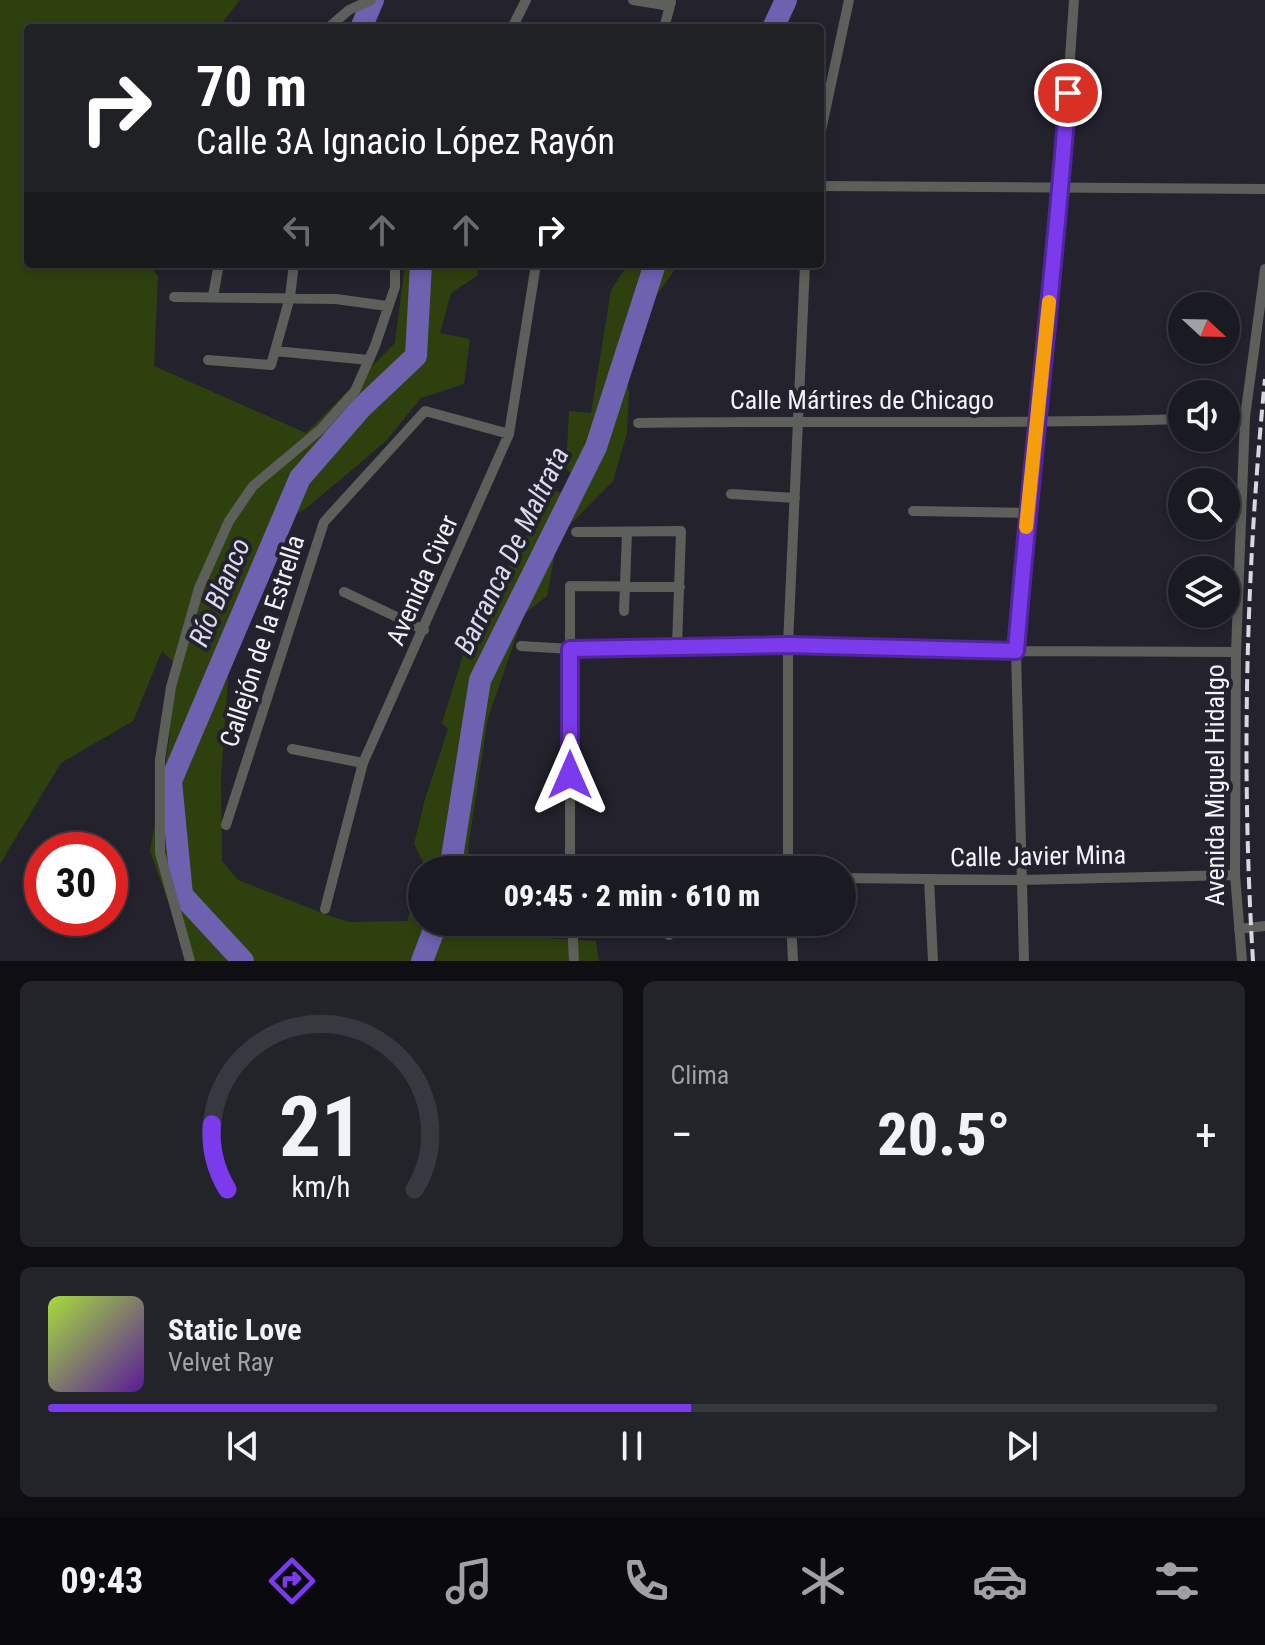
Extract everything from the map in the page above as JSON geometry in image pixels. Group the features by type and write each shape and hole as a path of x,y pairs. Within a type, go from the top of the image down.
{"street":[{"path":"514,24 526,0"},
{"path":"633,0 671,3 665,24"},
{"path":"824,116 849,0"},
{"path":"1024,961 1016,651 1061,187 1074,0"},
{"path":"333,24 349,10 368,1"},
{"path":"824,186 1265,189"},
{"path":"213,296 218,268"},
{"path":"208,360 271,365 290,297 294,268"},
{"path":"190,961 160,853 160,760 171,687 199,588 229,521 253,486 321,429 355,391 395,287 395,268"},
{"name":"Avenida Civer","path":"325,909 363,763 509,434 535,268"},
{"path":"788,856 788,645 805,268"},
{"name":"Avenida Miguel Hidalgo","path":"1242,961 1235,875 1236,652 1245,417 1265,269"},
{"path":"174,297 290,297 387,306"},
{"path":"275,351 369,360"},
{"name":"Callejón de la Estrella","path":"226,825 324,522 425,411 509,434"},
{"path":"1240,417 1245,417"},
{"name":"Calle Mártires de Chicago","path":"638,423 798,420 1036,424 1168,419"},
{"path":"731,494 795,498"},
{"path":"913,511 1027,513"},
{"path":"576,532 681,531 677,646"},
{"path":"624,611 627,533"},
{"path":"570,856 570,586 680,587"},
{"path":"344,592 424,630"},
{"path":"521,646 570,649 788,645 1016,651 1236,652"},
{"path":"292,749 363,763"},
{"name":"Calle Javier Mina","path":"856,878 1021,880 1235,875"},
{"path":"929,879 933,961"},
{"path":"1239,929 1265,926"},
{"path":"573,936 574,961"},
{"path":"792,936 793,961"}],"green space":[{"path":"0,0 240,0 221,24 24,24 24,268 152,268 158,276 154,366 306,433 395,343 404,268 477,268 478,275 451,293 440,333 470,339 464,384 421,398 386,441 304,510 267,528 233,607 221,779 222,861 238,880 349,922 407,921 408,918 408,936 508,936 596,941 599,961 189,961 150,851 169,741 174,663 162,651 133,721 61,763 0,864"},
{"path":"625,268 676,268 622,344 629,392 627,433 613,481 558,537 547,596 524,614 488,718 468,856 420,856 414,844 448,729 442,723 468,639 516,552 555,491 566,494 578,479 566,469 569,411 591,413 611,290"}],"waterway":[{"name":"Río Blanco","path":"363,24 373,0"},
{"name":"Barranca De Maltrata","path":"775,24 786,0"},
{"name":"Río Blanco","path":"243,961 182,895 171,781 300,478 361,408 416,356 421,268"},
{"name":"Barranca De Maltrata","path":"452,856 480,680 596,447 654,268"},
{"name":"Barranca De Maltrata","path":"422,961 432,936"}],"railway":[{"path":"1253,961 1247,816 1247,670 1253,524 1265,379"}],"slow traffic":[{"path":"1026,527 1049,302"}],"route":[{"path":"570,775 570,649 788,645 1016,651 1068,93"}]}
